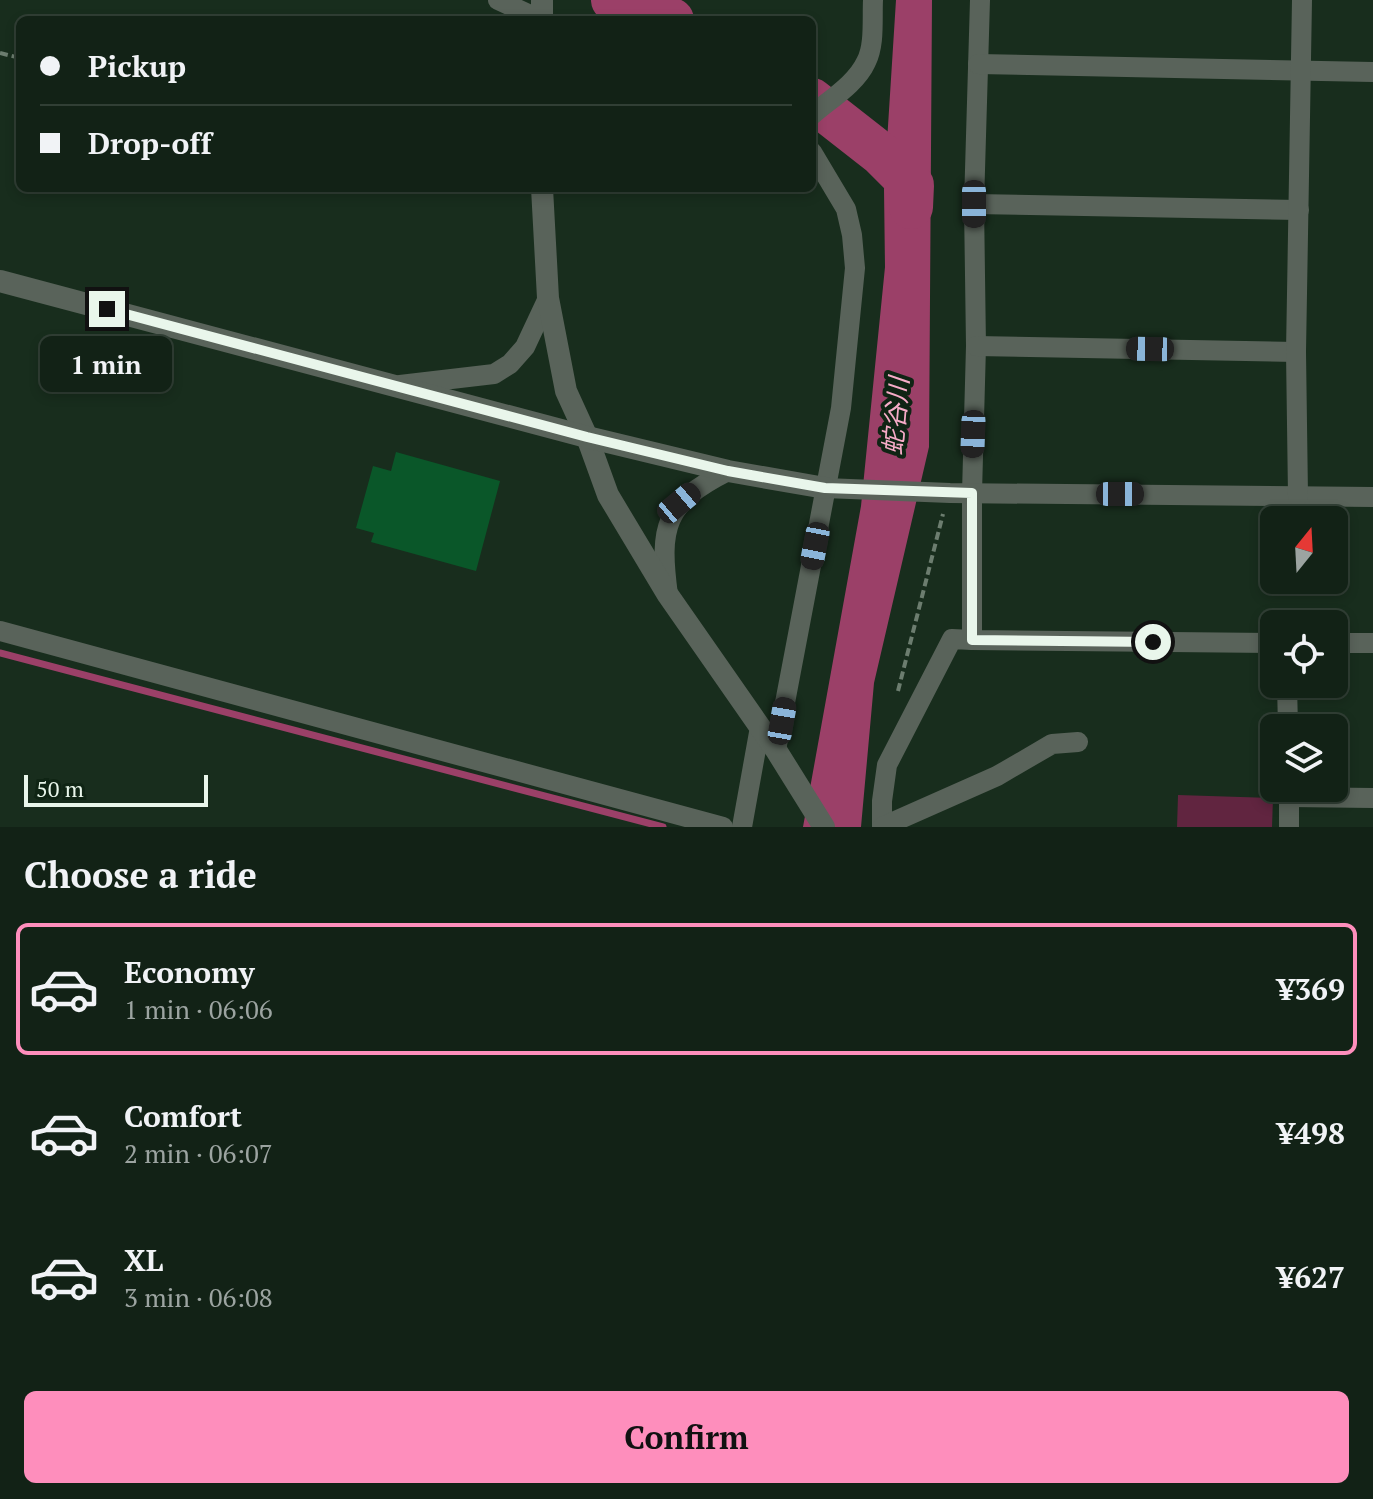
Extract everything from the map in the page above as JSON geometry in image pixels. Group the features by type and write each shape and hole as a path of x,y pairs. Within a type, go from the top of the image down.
{"street":[{"path":"498,0 542,13"},
{"path":"816,111 855,77 866,62 871,43 873,0"},
{"path":"972,640 976,346 974,204 980,0"},
{"path":"1298,496 1296,352 1302,0"},
{"path":"978,64 1373,72"},
{"path":"776,750 841,408 855,268 846,209 816,159"},
{"path":"542,192 548,298 566,391 608,495 668,595 776,750 824,827"},
{"path":"974,204 1299,210"},
{"path":"0,281 587,437 728,471 825,488 950,493 1373,497"},
{"path":"400,385 494,374 510,364 525,347 548,298"},
{"path":"976,346 1296,352"},
{"path":"668,595 663,555 669,524 679,503 702,484 728,471"},
{"path":"0,631 723,827"},
{"path":"1078,742 1052,744 997,776 882,827 887,765 952,639 1260,643"},
{"path":"1348,643 1373,643"},
{"path":"742,827 760,727"},
{"path":"1348,796 1373,798"},
{"path":"1289,802 1289,827"}],"path":[{"path":"898,691 937,532 950,493"}],"shaded area":[{"path":"1178,795 1260,798 1260,802 1273,802 1272,827 1177,827"}],"water":[{"name":"蛇谷川","path":"896,0 932,0 929,447 874,683 861,827 803,827 861,506 885,267 884,189"}],"building":[{"path":"396,452 500,481 476,571 371,542 374,533 356,528 373,466 391,471"}],"waterway":[{"path":"613,0 660,16"},
{"path":"816,103 881,154 912,185 911,207"},
{"path":"0,653 663,827"}],"route":[{"path":"107,309 537,424 728,471 825,488 972,493 972,640 1153,642"}]}
